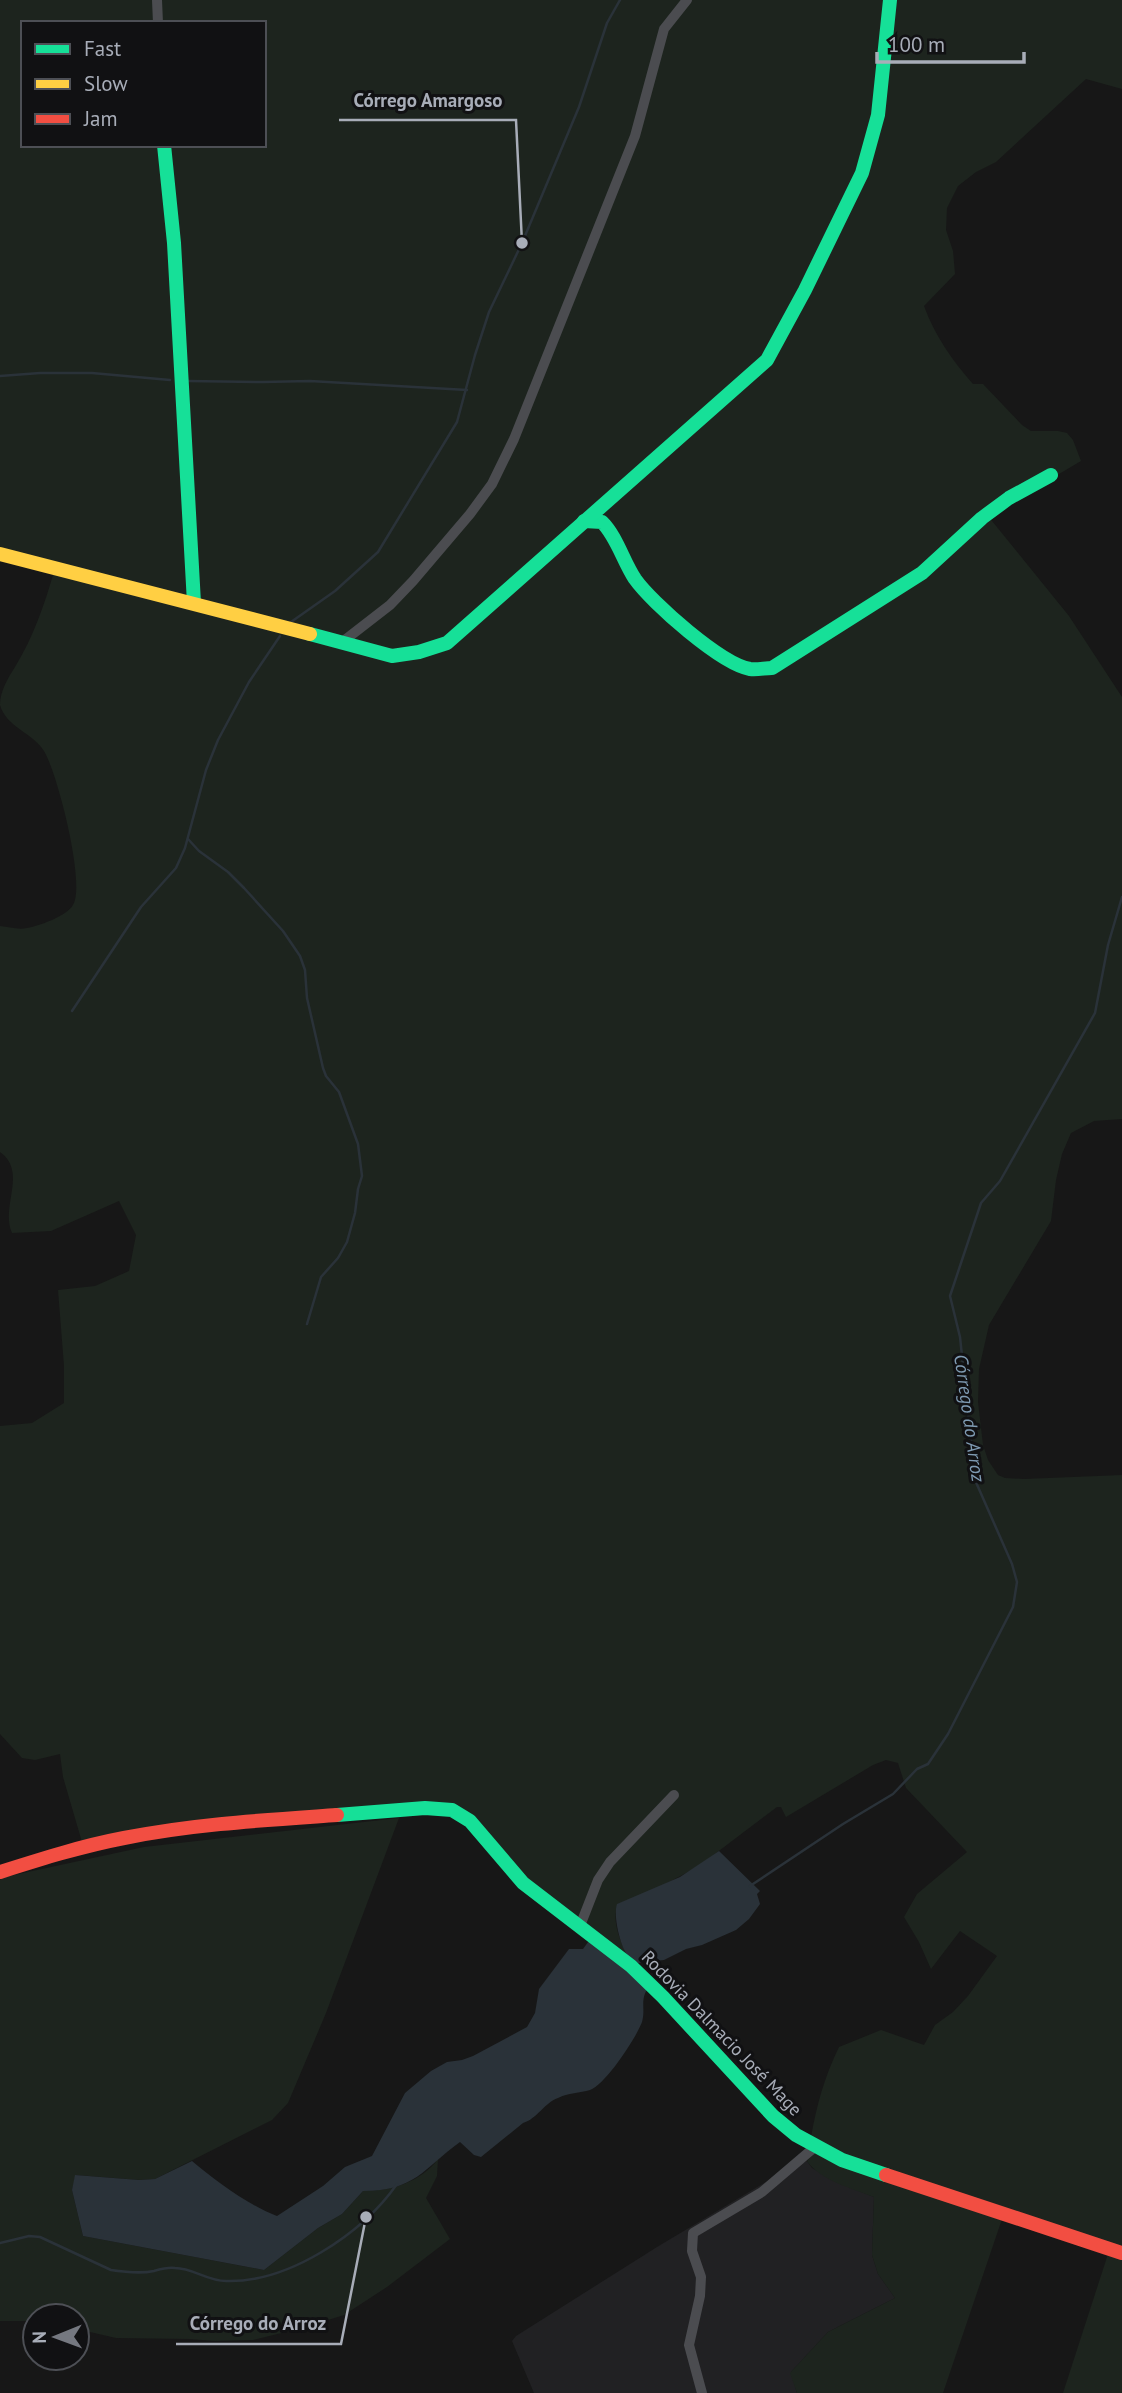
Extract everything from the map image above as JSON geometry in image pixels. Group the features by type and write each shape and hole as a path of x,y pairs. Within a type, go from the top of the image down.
{"street":[{"path":"157,0 158,21"},
{"path":"341,642 381,612 413,581 492,484 514,439 635,136 664,29 687,0"},
{"path":"0,554 392,656 419,652 447,643 767,360 862,173 878,115 890,0"},
{"path":"164,147 174,243 194,603"},
{"path":"583,521 601,522 607,527 622,558 652,599 722,656 750,669 760,670 772,668 922,573 982,518 1009,498 1051,475"},
{"path":"580,1926 598,1880 610,1862 674,1795"},
{"name":"Rodovia Dalmacio José Mage","path":"0,1872 126,1838 246,1823 439,1808 461,1815 470,1821 523,1883 647,1981 773,2116 796,2135 842,2160 893,2179 1122,2253"},
{"path":"702,2393 689,2345 700,2296 701,2277 692,2251 693,2233 762,2192 816,2146"}],"shaded area":[{"path":"0,0 1122,0 1122,89 1086,79 996,162 976,172 958,186 947,208 946,230 953,251 955,274 924,306 945,347 973,384 983,384 1031,431 1058,431 1067,433 1073,440 1081,461 988,516 1069,616 1122,697 1122,1119 1094,1121 1071,1133 1062,1154 1056,1180 1051,1221 989,1325 979,1369 978,1402 983,1445 988,1460 998,1475 1024,1479 1122,1475 1122,2248 858,2161 811,2137 822,2091 839,2047 881,2030 924,2045 935,2025 953,2012 968,1996 997,1956 960,1931 931,1969 904,1917 917,1894 967,1852 906,1788 898,1763 886,1760 873,1765 786,1817 781,1807 777,1807 699,1866 658,1888 618,1904 616,1923 627,1955 533,1883 460,1811 170,1834 84,1849 63,1777 60,1754 35,1760 22,1758 0,1734 0,1426 32,1423 64,1403 58,1290 95,1286 129,1271 136,1235 119,1201 51,1231 12,1233 9,1212 12,1169 0,1152 0,926 27,928 59,917 73,905 76,893 76,875 68,828 50,763 39,745 8,719 0,705 5,685 38,619 55,568 0,554"},
{"path":"399,1818 326,2013 288,2103 272,2120 155,2179 76,2175 72,2190 83,2236 264,2270 318,2228 342,2214 363,2191 405,2184 423,2174 438,2159 437,2176 426,2198 450,2239 387,2287 344,2315 253,2340 215,2341 116,2338 91,2332 91,2302 21,2302 21,2321 0,2321 0,1878 144,1847"},
{"path":"719,1851 760,1891 757,1894 760,1904 749,1919 736,1930 664,1960 638,1963 630,1958 622,1945 618,1930 617,1904 680,1877"},
{"path":"591,1938 649,1986 643,2000 643,2017 639,2029 620,2060 597,2086 553,2100 481,2157 474,2155 460,2142 407,2183 381,2190 363,2191 342,2214 318,2228 264,2270 83,2236 72,2190 75,2175 155,2179 192,2161 233,2192 277,2216 323,2186 345,2167 372,2156 405,2093 431,2071 447,2062 473,2056 527,2027 535,2013 539,1989 569,1949 583,1949"},
{"path":"816,2151 1002,2219 943,2393 797,2393 790,2373 828,2332 895,2298 878,2274 872,2255 874,2197 820,2174 807,2161"},
{"path":"807,2161 812,2168 839,2183 874,2197 872,2255 878,2274 895,2298 828,2332 791,2372 797,2393 534,2393 512,2341 516,2336 657,2247 779,2174"},
{"path":"1108,2254 1122,2258 1122,2393 1063,2393"}],"waterway":[{"path":"291,622 335,591 378,552 457,422 489,312 522,243 579,107 607,23 620,0"},
{"path":"0,376 92,373 170,380"},
{"path":"188,381 310,381 467,390"},
{"path":"72,1011 141,907 176,868 185,848 206,770 218,740 249,682 280,636"},
{"path":"188,839 244,888 283,931 300,956 323,1068 339,1092 358,1144 362,1176 347,1242 338,1258 321,1277 307,1324"},
{"name":"Córrego do Arroz","path":"750,1886 893,1794 917,1769 928,1764 948,1734 1013,1607 1017,1582 1012,1564 975,1480 960,1337 950,1296 981,1203 1000,1181 1095,1013 1108,945 1122,897"},
{"name":"Córrego do Arroz","path":"0,2243 29,2236 40,2237 111,2270 143,2272 172,2268 226,2281 250,2279 274,2274 322,2252 364,2221 397,2184"}],"traffic: fast":[{"path":"310,634 392,656 419,652 447,643 767,360 805,290 862,173 878,115 890,0"},
{"path":"164,147 174,243 194,603"},
{"path":"584,521 602,522 644,590 705,645 737,665 750,669 772,668 922,573 982,518 1009,498 1051,475"},
{"path":"337,1815 425,1808 452,1810 470,1821 523,1883 631,1966 663,1997 773,2116 796,2135 842,2160 886,2175"}],"traffic: slow":[{"path":"0,554 310,634"}],"traffic: jam":[{"path":"0,1872 77,1849 150,1833 230,1823 337,1815"},
{"path":"886,2175 1122,2253"}],"place":[{"name":"Córrego Amargoso","path":"522,243"},
{"name":"Córrego do Arroz","path":"366,2217"}]}
